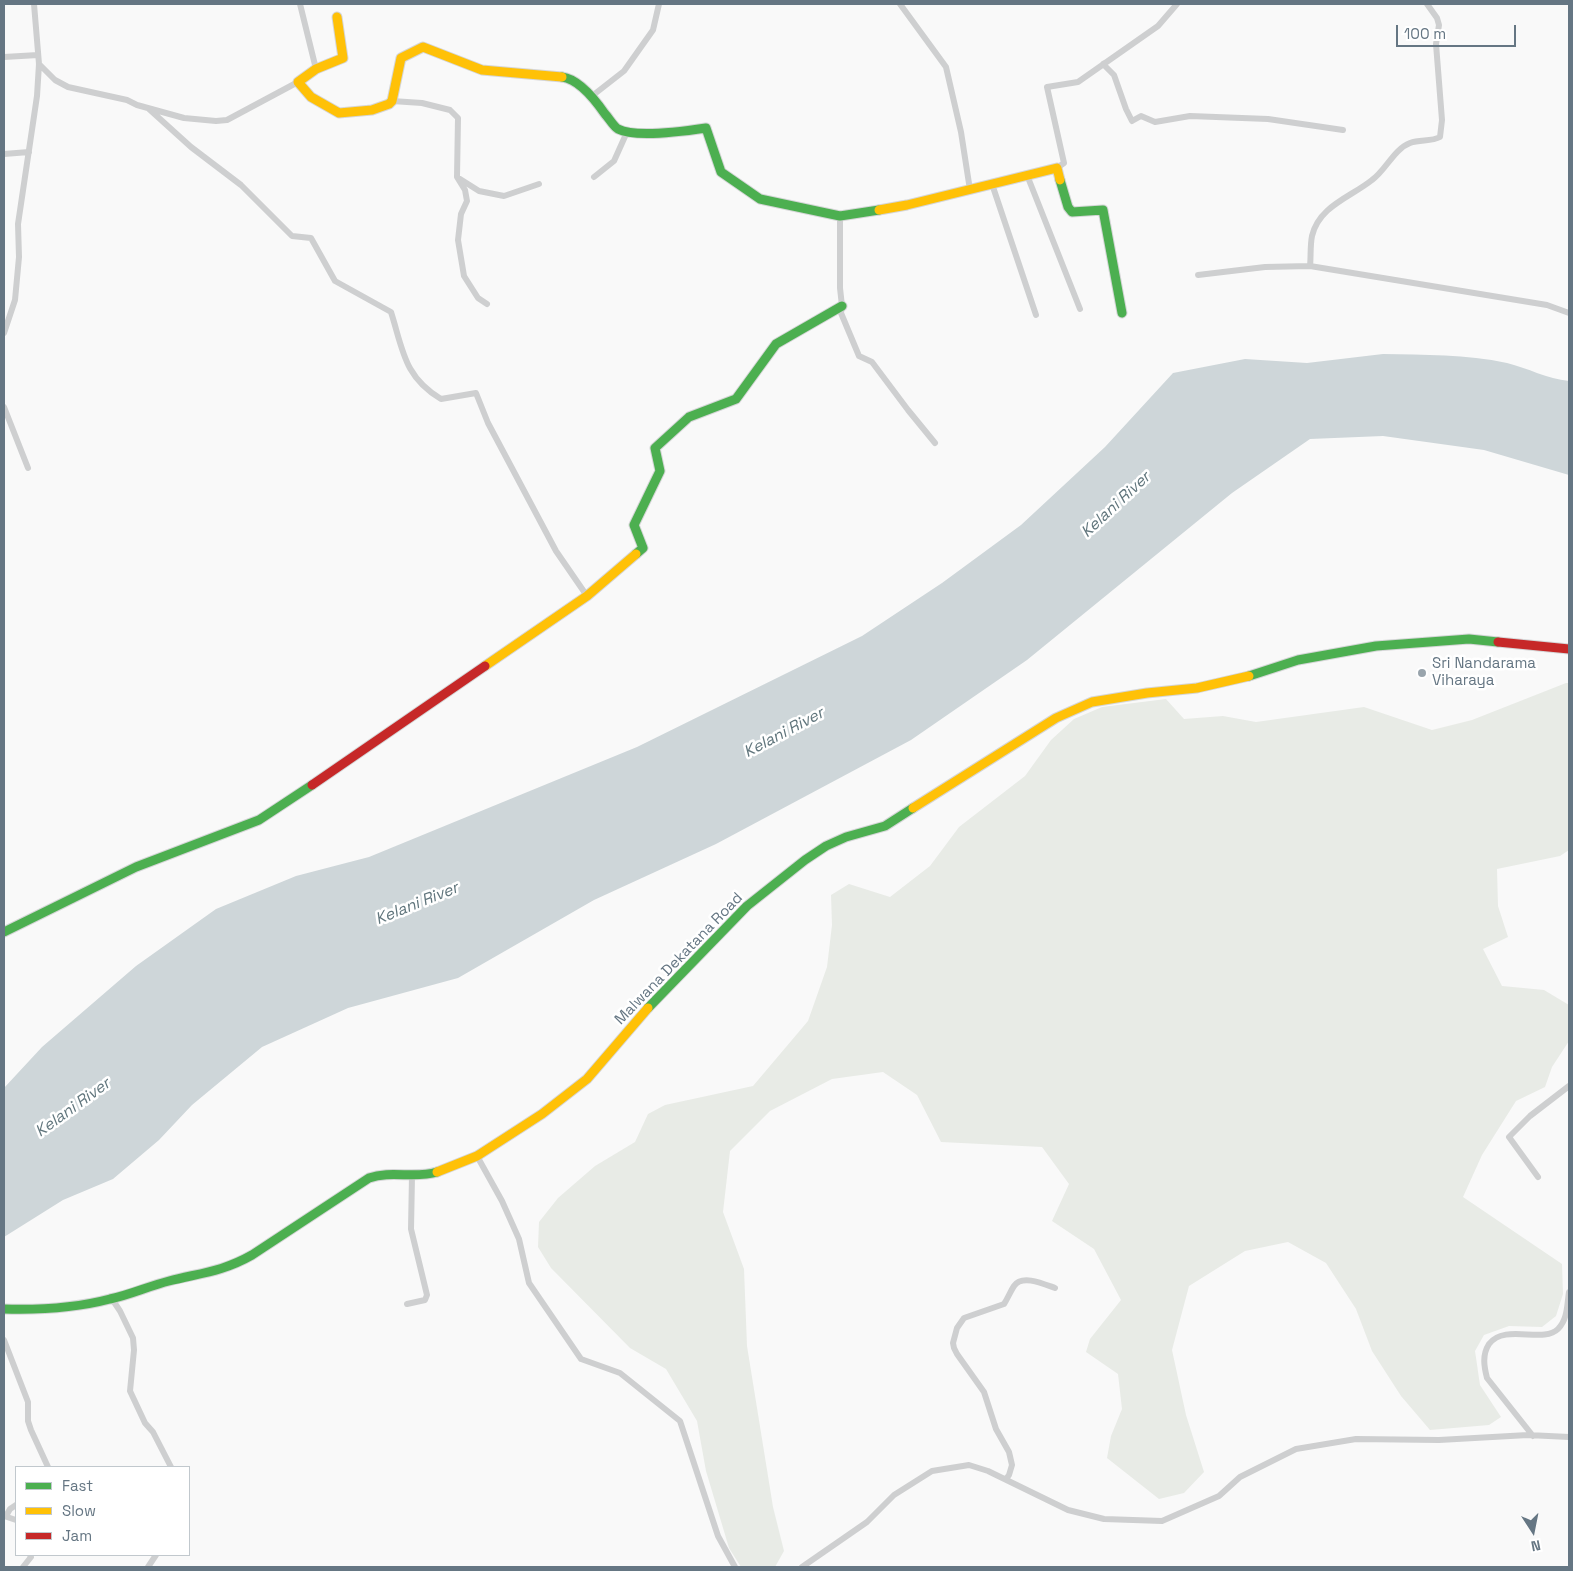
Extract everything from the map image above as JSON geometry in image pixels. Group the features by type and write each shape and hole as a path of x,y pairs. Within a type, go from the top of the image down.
{"street":[{"path":"4,333 15,300 20,257 18,224 29,152 39,64 34,4"},
{"path":"300,4 316,69"},
{"path":"592,96 624,71 653,30 659,4"},
{"path":"900,4 946,67 962,132 970,190"},
{"path":"298,82 311,97 339,113 372,110 389,104 392,101 402,58 423,48 482,70 568,78 592,96 616,128 628,132 670,133 706,128 721,172 760,199 840,216 907,205 1057,168 1064,163 1047,87 1078,82 1158,26 1177,4"},
{"path":"1310,266 1312,235 1322,215 1373,180 1403,146 1421,140 1440,137 1442,120 1436,44 1438,25 1437,18 1427,4"},
{"path":"39,64 55,80 68,87 127,100 149,109 184,118 216,121 227,120 298,82 316,69 343,58 337,17"},
{"path":"4,57 38,55"},
{"path":"1103,64 1114,75 1132,121 1141,116 1155,122 1190,116 1268,119 1343,130"},
{"path":"392,101 422,102 450,110 458,118 457,177 465,190 467,201 461,214 458,240 464,276 467,283 481,301 487,304"},
{"path":"149,109 191,146 241,185 292,236 311,238 335,281 391,312 408,368 426,390 441,399 476,393 488,423 556,551 587,596"},
{"path":"594,177 614,161 628,132"},
{"path":"4,154 29,152"},
{"path":"1057,168 1068,207 1072,212 1077,214 1103,210 1122,313"},
{"path":"1027,176 1080,309"},
{"path":"457,177 479,191 504,196 539,184"},
{"path":"992,184 1036,315"},
{"path":"840,216 841,313 859,356 872,362 908,410 936,442"},
{"path":"1198,275 1266,267 1310,266 1547,305 1569,313"},
{"path":"4,932 136,867 259,820 587,596 643,548 634,525 660,471 655,448 689,417 736,399 776,344 842,306"},
{"path":"4,407 28,468"},
{"name":"Malwana Dekatana Road","path":"4,1309 30,1310 70,1307 112,1299 168,1281 234,1266 369,1178 388,1174 428,1175 477,1156 542,1114 587,1079 649,1007 717,936 747,906 804,860 826,846 846,837 885,826 1056,718 1092,702 1147,693 1197,688 1238,680 1298,660 1376,646 1469,640 1569,649"},
{"path":"1538,1177 1509,1137 1530,1116 1569,1086"},
{"path":"477,1156 502,1201 519,1239 529,1283 581,1359 620,1373 680,1421 718,1536 735,1567"},
{"path":"407,1304 426,1300 427,1296 411,1229 412,1176"},
{"path":"1006,1479 1012,1470 1011,1458 996,1429 984,1392 954,1348 955,1333 959,1323 964,1318 1004,1304 1014,1285 1021,1282 1035,1281 1054,1288"},
{"path":"1533,1436 1487,1378 1484,1366 1485,1350 1494,1339 1505,1334 1545,1334 1557,1330 1565,1319 1569,1292"},
{"path":"112,1299 120,1311 132,1338 134,1350 130,1391 145,1423 153,1432 170,1466"},
{"path":"4,1340 28,1402 28,1421 31,1430 48,1466"},
{"path":"802,1567 867,1522 894,1495 932,1471 969,1465 1006,1479 1068,1510 1104,1519 1162,1521 1220,1496 1240,1477 1296,1449 1356,1438 1439,1440 1533,1436 1569,1438"},
{"path":"5,1516 15,1506"},
{"path":"23,1567 27,1564 30,1556"},
{"path":"148,1567 155,1556"}],"shaded area":[{"path":"1569,683 1569,850 1560,856 1497,869 1498,906 1508,937 1483,949 1502,986 1544,990 1569,1005 1569,1041 1552,1067 1545,1087 1516,1101 1482,1155 1463,1197 1562,1264 1563,1294 1556,1316 1542,1327 1509,1326 1484,1335 1475,1351 1480,1385 1501,1417 1489,1425 1430,1430 1401,1396 1372,1351 1356,1309 1326,1263 1288,1242 1245,1251 1189,1286 1172,1350 1186,1415 1204,1472 1184,1493 1159,1499 1107,1458 1111,1436 1122,1409 1118,1374 1086,1352 1090,1339 1121,1300 1094,1249 1052,1221 1069,1184 1042,1147 941,1142 917,1095 883,1072 832,1079 770,1111 730,1151 723,1212 744,1269 747,1346 773,1507 784,1551 775,1567 741,1567 729,1548 706,1471 697,1421 666,1369 630,1348 551,1268 538,1247 539,1222 558,1198 595,1166 635,1142 648,1114 665,1105 753,1086 808,1021 827,967 832,925 831,895 849,884 890,897 930,866 959,827 1025,776 1051,740 1074,719 1102,707 1166,699 1184,719 1223,716 1256,722 1364,707 1432,730 1472,720"}],"water":[{"name":"Kelani River","path":"1383,354 1492,360 1569,381 1569,475 1484,450 1383,436 1310,439 1232,493 1027,660 911,740 716,844 594,900 458,978 348,1008 262,1047 192,1105 159,1140 113,1179 63,1200 4,1237 4,1088 42,1047 136,966 216,909 296,876 369,857 637,747 862,636 942,583 1021,525 1105,447 1173,373 1245,359 1307,363"}],"traffic: fast":[{"path":"562,77 581,86 613,124 618,129 626,132 674,132 706,128 721,172 760,199 840,216 879,210"},
{"path":"1060,180 1068,207 1072,212 1103,210 1122,313"},
{"path":"636,554 643,548 634,525 660,471 655,448 689,417 736,399 776,344 842,306"},
{"path":"1249,676 1298,660 1376,646 1469,639 1498,642"},
{"path":"4,932 136,867 259,820 312,785"},
{"path":"648,1008 747,906 805,860 826,846 846,837 885,826 913,808"},
{"path":"4,1309 44,1309 84,1304 221,1269 252,1255 369,1178 437,1172"}],"traffic: slow":[{"path":"337,17 343,58 316,69 298,82 311,97 339,113 372,110 389,104 392,101 401,58 423,47 482,70 562,77"},
{"path":"879,210 907,205 1057,168 1060,180"},
{"path":"485,666 587,596 636,554"},
{"path":"913,808 1056,718 1092,702 1147,693 1197,688 1249,676"},
{"path":"437,1172 477,1156 542,1114 587,1079 648,1008"}],"traffic: jam":[{"path":"1498,642 1569,649"},
{"path":"312,785 485,666"}],"place":[{"name":"Sri Nandarama Viharaya","path":"1422,673"}]}
